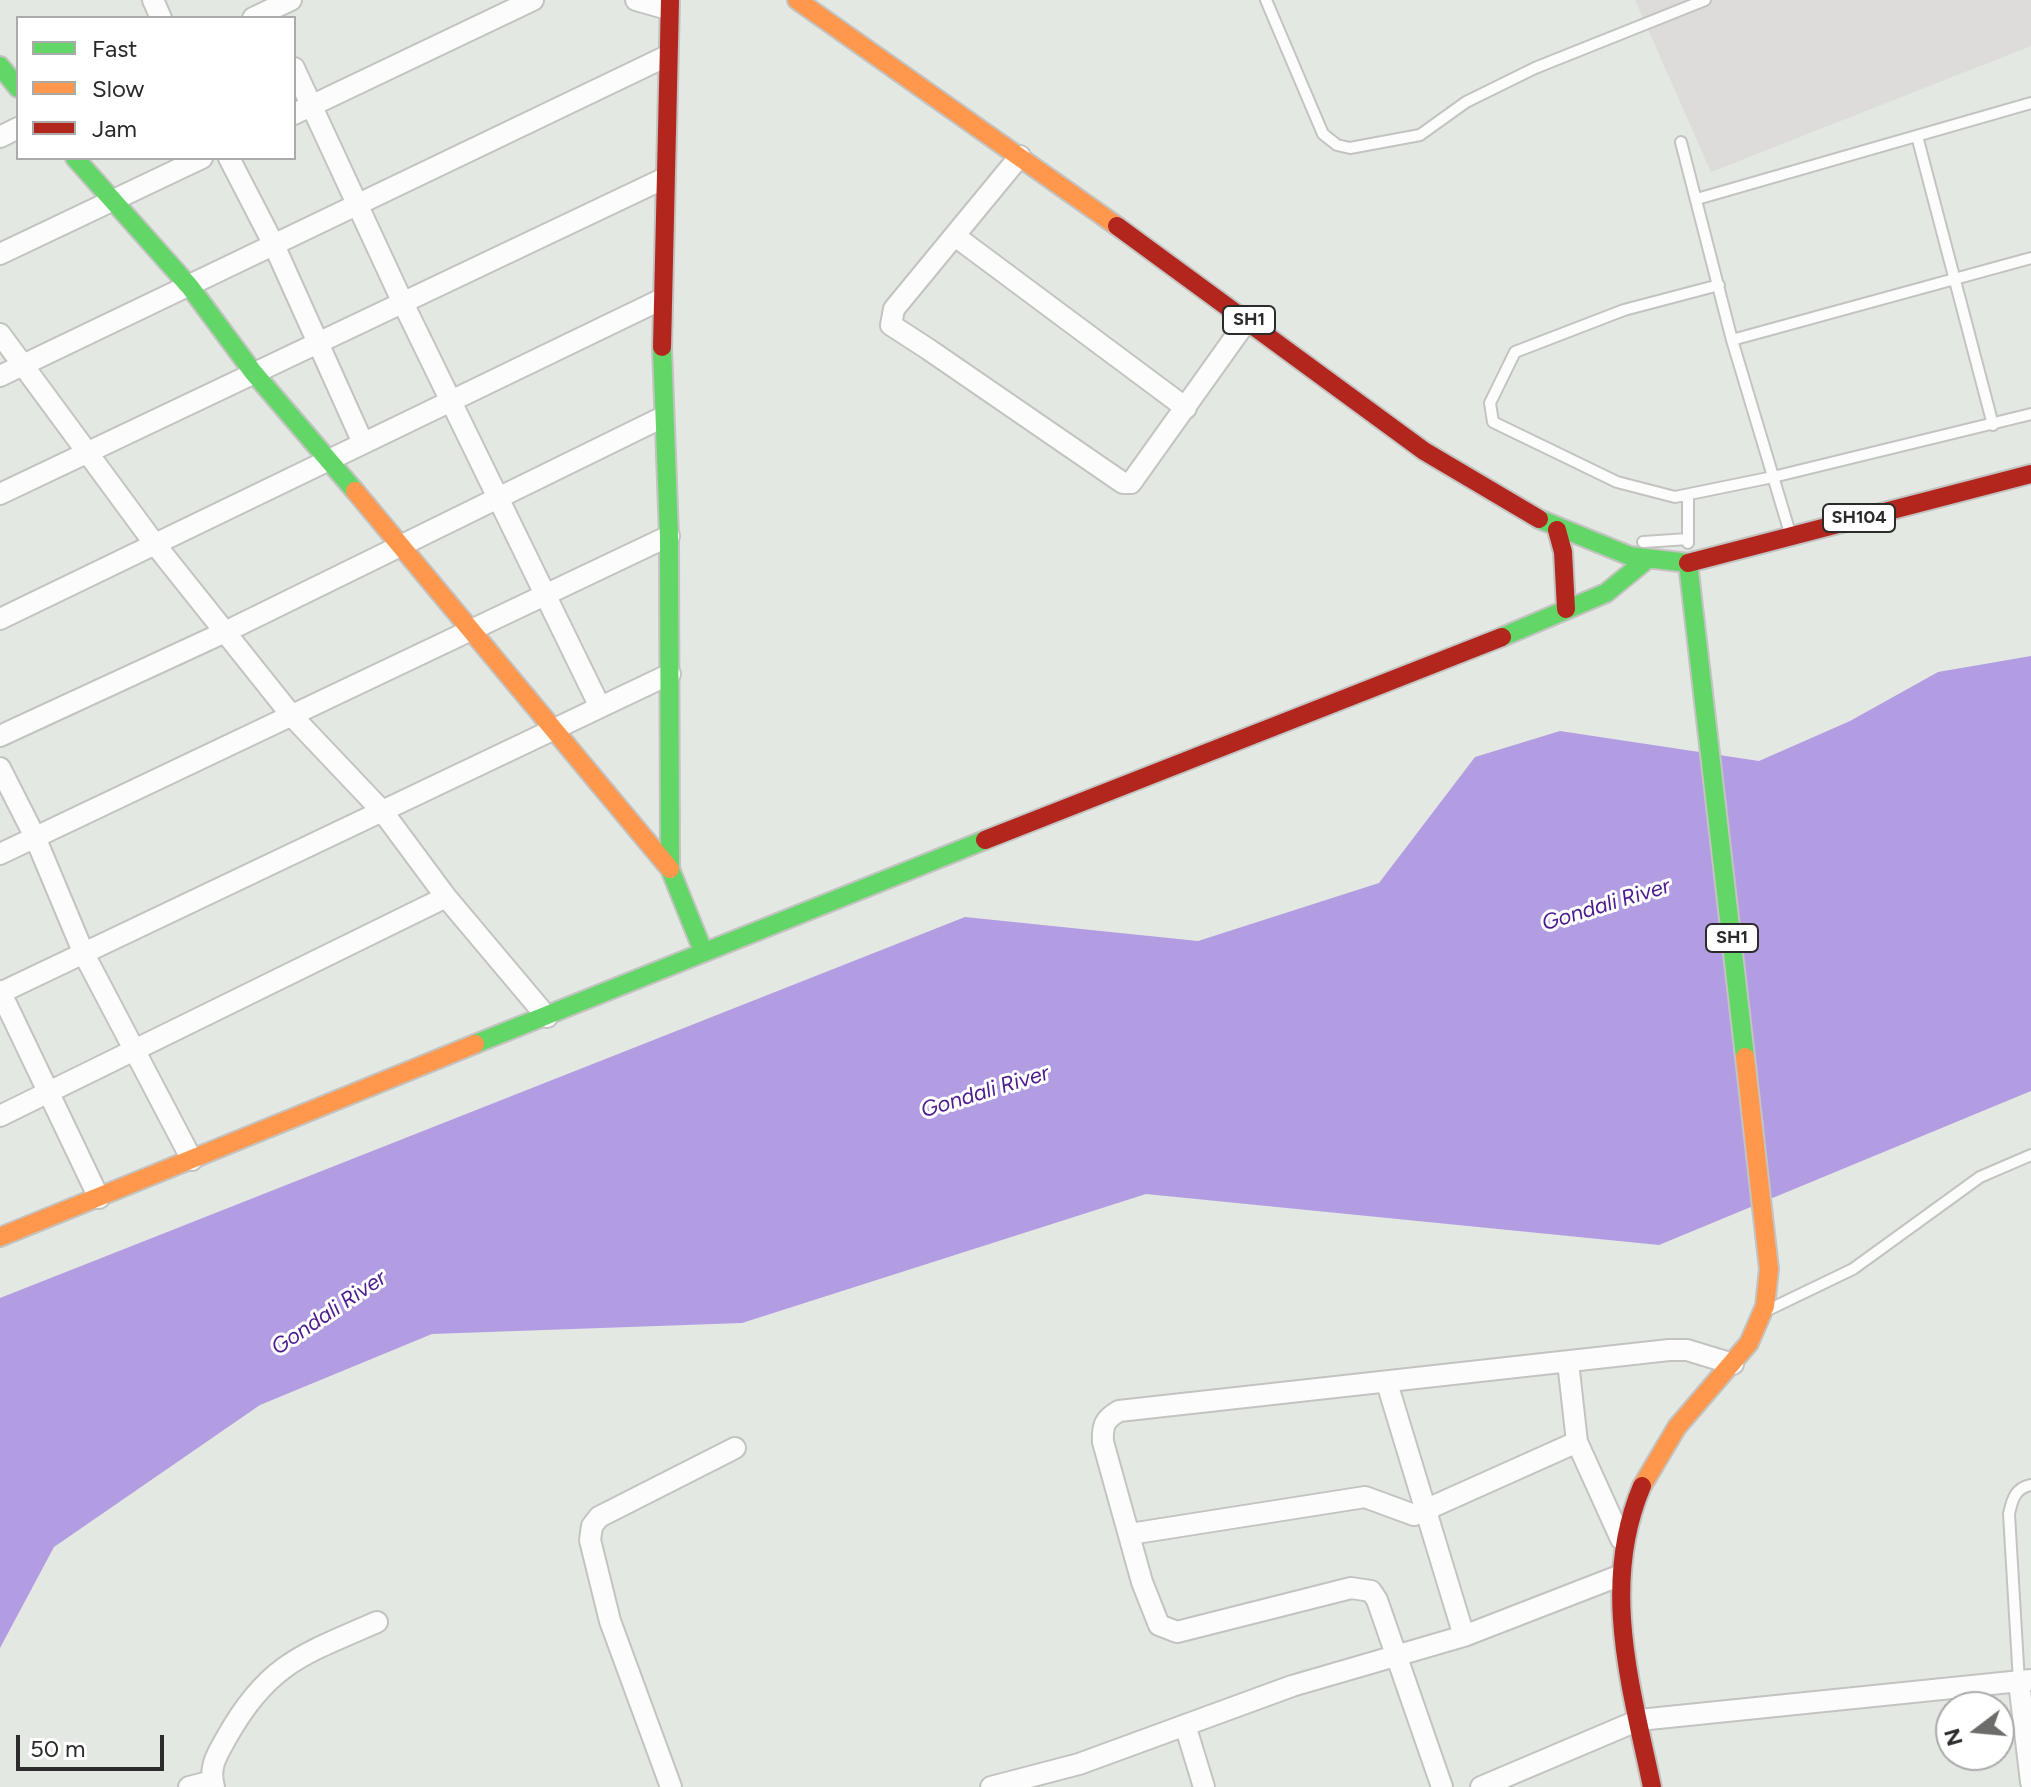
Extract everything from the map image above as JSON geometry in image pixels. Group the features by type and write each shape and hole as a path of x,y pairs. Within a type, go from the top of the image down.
{"main road":[{"name":"SH1","path":"797,0 1248,319 1384,421 1484,489 1557,530 1592,544 1644,562 1688,563 1696,606 1769,1269 1764,1312 1733,1364 1676,1428 1655,1461 1635,1498 1621,1539 1616,1577 1618,1609 1652,1787"},
{"path":"669,4 662,299 663,417 669,536 670,869"},
{"path":"0,66 16,86"},
{"path":"77,160 190,287 253,372 474,630 670,869 703,951"},
{"name":"SH104","path":"1688,563 2031,474"},
{"path":"1557,530 1563,552 1566,609"},
{"path":"2,1230 99,1198 703,951 1492,641 1606,593 1644,562"}],"street":[{"path":"262,12 291,0"},
{"path":"296,113 533,0"},
{"path":"636,0 669,4"},
{"path":"0,376 667,56"},
{"path":"296,72 403,303 600,707"},
{"path":"1020,156 894,309 891,325 897,332 938,355 1123,483 1137,479 1248,319"},
{"path":"0,254 198,160"},
{"path":"230,160 274,245 363,443"},
{"path":"0,494 665,178"},
{"path":"955,236 1186,408"},
{"path":"0,619 662,299"},
{"path":"0,334 154,543 292,716 383,812 446,897 547,1017"},
{"path":"0,736 225,632 663,417"},
{"path":"0,854 669,536"},
{"path":"99,1198 0,992 670,674"},
{"path":"0,768 35,837 84,954 192,1160"},
{"path":"0,1116 446,897"},
{"path":"1442,1787 1377,1600 1371,1591 1362,1588 1177,1632 1159,1625 1142,1582 1103,1442 1102,1428 1107,1417 1119,1411 1687,1350 1733,1364"},
{"path":"1568,1362 1577,1442 1621,1539"},
{"path":"1387,1383 1464,1636"},
{"path":"1130,1534 1365,1497 1378,1500 1405,1515 1425,1512 1577,1442"},
{"path":"671,1787 610,1621 590,1540 592,1526 599,1517 735,1448"},
{"path":"991,1787 1079,1764 1292,1686 1464,1636 1616,1577"},
{"path":"189,1787 213,1784 211,1767 215,1757 253,1694 291,1660 377,1622"},
{"path":"1481,1787 1554,1753 1639,1720 2025,1681 2031,1782"},
{"path":"1185,1725 1204,1787"}],"lane":[{"path":"1266,0 1323,134 1337,145 1350,148 1420,135 1466,102 1535,68 1705,0"},
{"path":"1697,199 2031,103"},
{"path":"1917,136 1993,425"},
{"path":"1681,142 1732,340 1791,535"},
{"path":"1732,340 2031,258"},
{"path":"1719,285 1624,310 1526,346 1508,359 1490,403 1493,422 1617,482 1651,494 1688,497 2031,414"},
{"path":"1688,497 1688,563"},
{"path":"1592,544 1609,540 1654,543 1688,539"},
{"path":"1764,1312 1853,1269 1980,1177 2031,1155"},
{"path":"2025,1681 2009,1514 2013,1497 2023,1486 2031,1485"}],"shaded area":[{"path":"1635,0 2031,0 2031,46 1711,172"}],"water":[{"name":"Gondali River","path":"2031,656 2031,1091 1659,1245 1146,1194 742,1323 432,1334 260,1405 54,1547 0,1648 0,1298 965,917 1198,941 1379,883 1475,757 1560,731 1759,761 1850,721 1938,672"}],"traffic: fast":[{"path":"0,66 16,86"},
{"path":"77,160 190,287 253,372 355,491"},
{"path":"662,347 669,536 670,869 703,951"},
{"path":"1539,519 1630,556 1688,563 1745,1057"},
{"path":"1502,637 1606,593 1644,562"},
{"path":"475,1044 985,840"}],"traffic: slow":[{"path":"797,0 1117,226"},
{"path":"355,491 670,869"},
{"path":"0,1237 475,1044"},
{"path":"1642,1486 1677,1427 1749,1343 1765,1306 1769,1269 1745,1057"}],"traffic: jam":[{"path":"662,347 670,0"},
{"path":"1117,226 1424,451 1539,519"},
{"path":"1688,563 2031,474"},
{"path":"1557,530 1563,552 1566,609"},
{"path":"985,840 1502,637"},
{"path":"1642,1486 1630,1523 1623,1561 1621,1598 1629,1673 1652,1787"}]}
